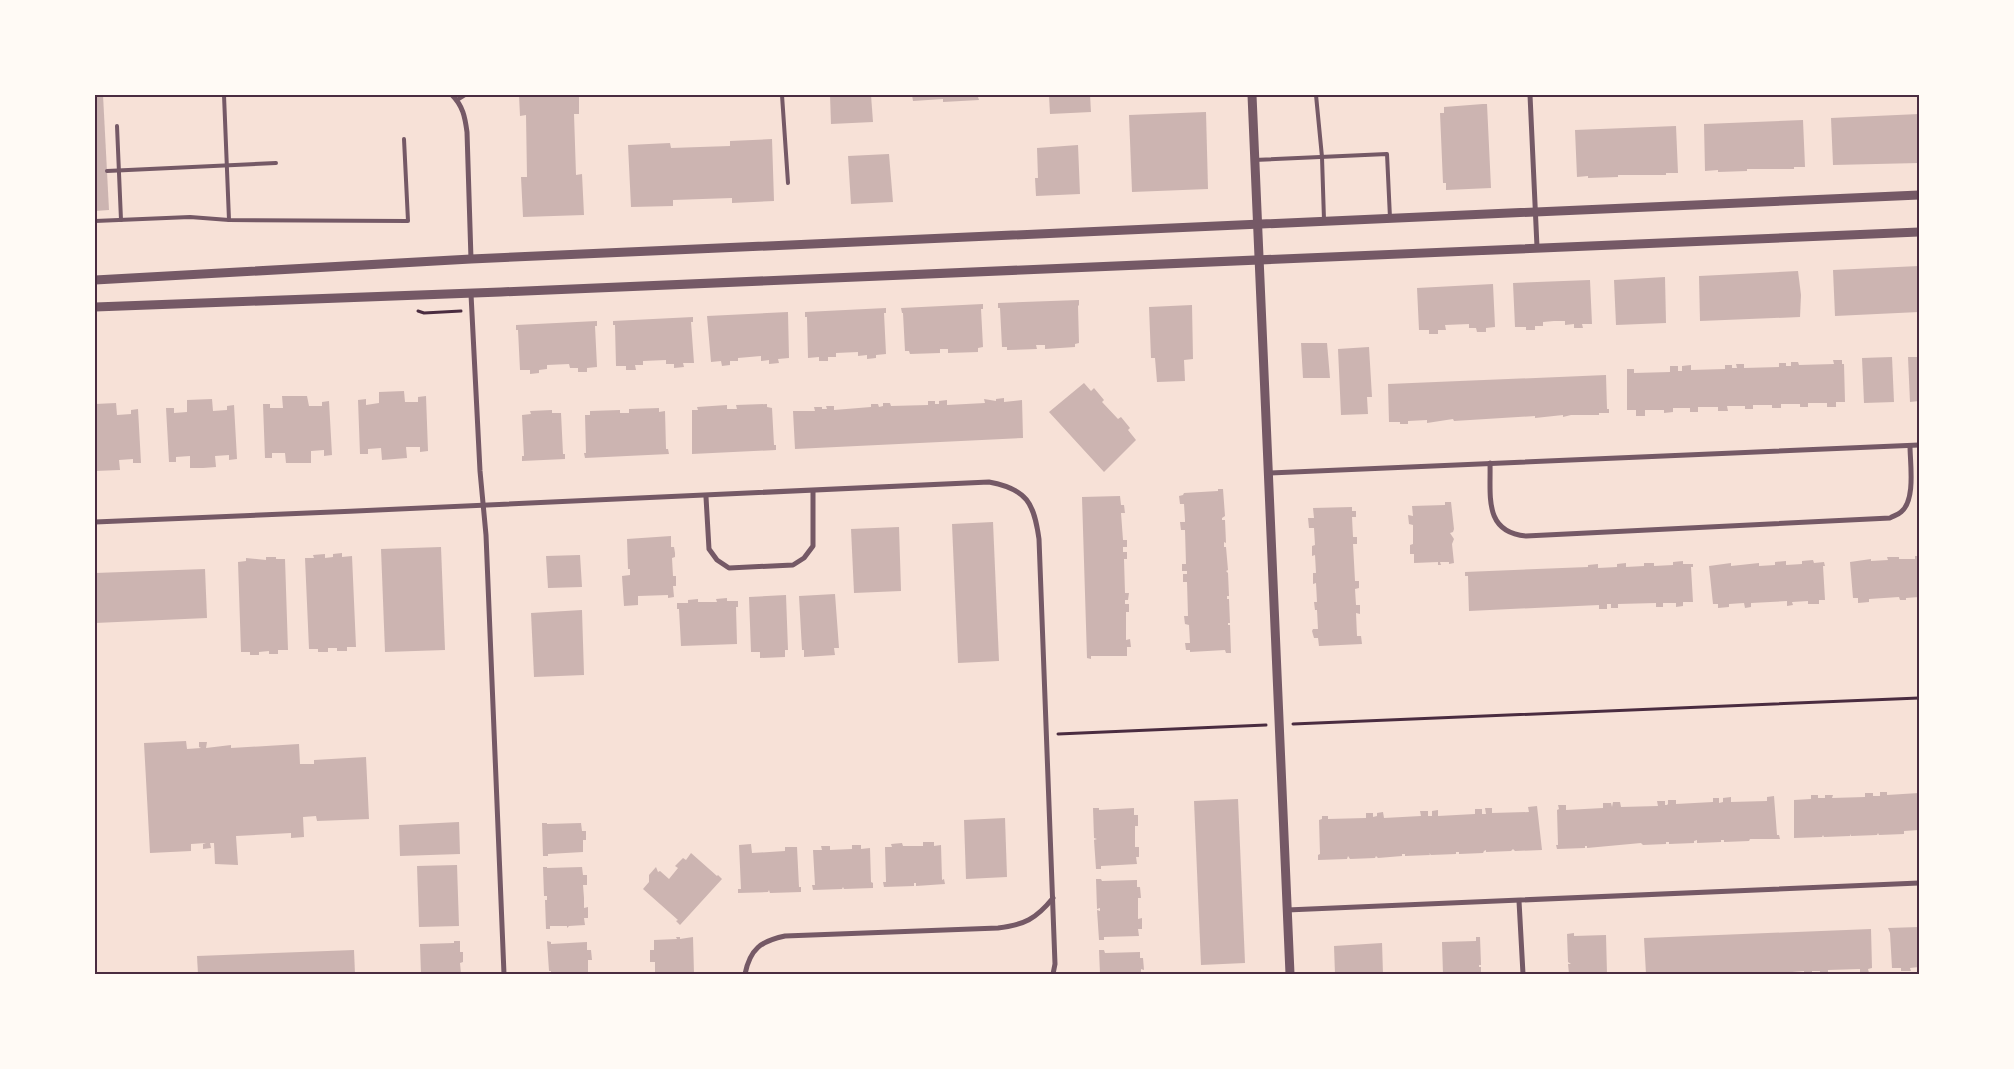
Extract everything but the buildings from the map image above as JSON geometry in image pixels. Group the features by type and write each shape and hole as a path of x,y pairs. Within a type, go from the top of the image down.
{"street":[{"path":"1252,95 1290,974"},
{"path":"1530,95 1537,247"},
{"path":"455,97 465,114 468,132 471,259"},
{"path":"95,280 471,259 1919,196"},
{"path":"95,307 471,294 1919,232"},
{"path":"471,294 486,534 504,974"},
{"path":"1267,473 1919,445"},
{"path":"1490,463 1492,511 1496,522 1504,530 1526,536 1890,518 1902,512 1908,501 1911,488 1910,446"},
{"path":"95,522 706,497 989,482 1008,486 1025,497 1036,516 1039,539 1053,898 1055,964 1053,974"},
{"path":"706,497 710,549 717,560 729,568 793,565 804,558 813,546 813,492"},
{"path":"1288,910 1919,883"},
{"path":"745,974 748,960 757,947 770,939 785,936 1016,926 1042,912 1053,898"},
{"path":"1519,901 1523,974"}],"lane":[{"path":"224,95 229,220"},
{"path":"455,97 464,95"},
{"path":"782,95 788,183"},
{"path":"1316,95 1322,157 1324,221"},
{"path":"117,126 121,220"},
{"path":"95,221 190,217 229,220 408,221 404,140"},
{"path":"1254,160 1387,154 1390,218"},
{"path":"107,171 276,163"}],"path":[{"path":"424,314 472,311"},
{"path":"1047,734 1919,698"}]}
